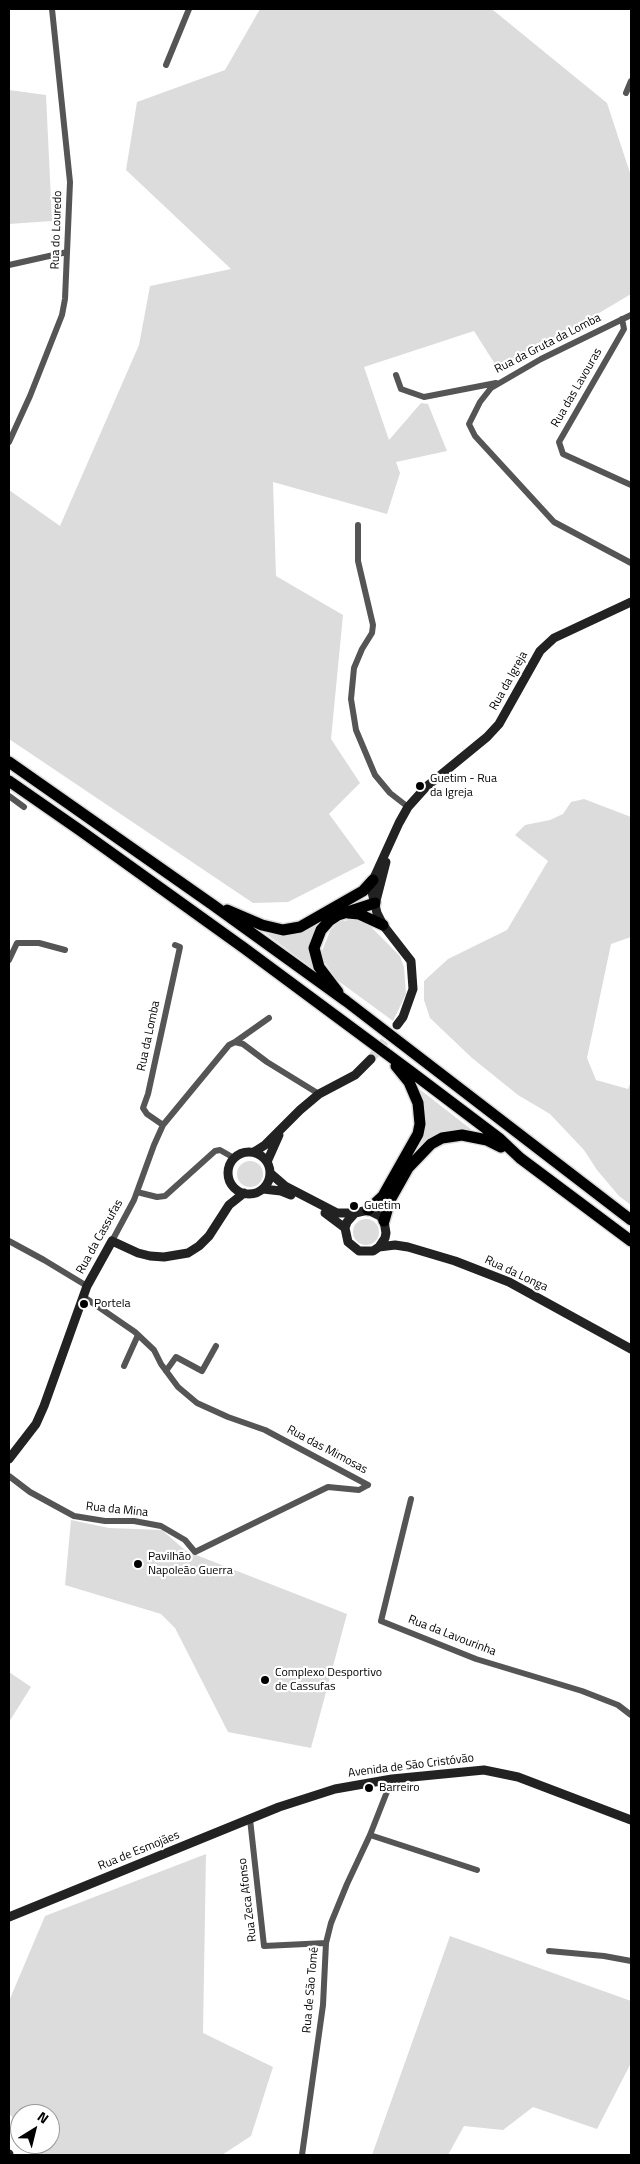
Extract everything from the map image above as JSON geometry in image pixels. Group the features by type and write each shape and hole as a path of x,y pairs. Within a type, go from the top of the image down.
{"highway":[{"path":"9,762 346,1001 631,1220"},
{"path":"9,781 232,938 500,1139 520,1158 631,1241"},
{"path":"346,1001 319,967 314,948 321,930 373,880"},
{"path":"213,905 262,925 283,930 310,922 354,900 375,903"},
{"path":"343,907 383,926"},
{"path":"368,1210 383,1196 413,1145 420,1124 415,1092 385,1053"},
{"path":"384,1220 390,1200 408,1168 422,1152 442,1138 462,1135 487,1140 520,1158"}],"main road":[{"name":"Rua da Igreja","path":"373,880 408,807 426,787 487,737 499,724 536,657 547,644 554,638 572,629 631,602"},
{"name":"Rua da Igreja","path":"375,903 391,843"},
{"path":"373,880 372,892 377,913 383,926 411,961 413,976 410,1001 404,1017 397,1025"},
{"path":"229,1205 231,1184 229,1167 234,1158 244,1153 254,1152 265,1145 320,1094 355,1075 371,1059"},
{"path":"267,1162 282,1128"},
{"path":"254,1152 264,1158 270,1173 267,1184 263,1189"},
{"path":"270,1173 285,1186 342,1214 368,1210 374,1212 384,1220 386,1232 385,1238 379,1247"},
{"path":"112,1241 138,1253 150,1256 164,1258 188,1253 209,1236 229,1205 244,1193 231,1184"},
{"name":"Rua da Longa","path":"244,1193 251,1194 263,1189 286,1192 334,1218 345,1228 348,1242 359,1251 366,1252 379,1247 395,1245 408,1247 455,1261 510,1282 631,1349"},
{"path":"345,1228 347,1222 355,1213"},
{"name":"Rua da Longa","path":"386,1232 408,1247"},
{"name":"Rua da Cassufas","path":"9,1459 36,1424 87,1286 112,1241"},
{"name":"Avenida de São Cristóvão","path":"278,1807 335,1789 392,1779 484,1770 518,1777 631,1820"},
{"name":"Rua de Esmojães","path":"9,1917 278,1807"}],"street":[{"name":"Rua do Louredo","path":"9,442 30,396 62,315 65,298 70,182 52,9"},
{"path":"166,65 189,9"},
{"path":"626,93 631,84"},
{"path":"9,265 67,252"},
{"name":"Rua da Gruta da Lomba","path":"396,375 401,389 424,397 502,382 631,314"},
{"name":"Rua das Lavouras","path":"622,319 624,329 559,442 563,454 631,485"},
{"path":"502,382 491,388 480,402 469,424 475,436 554,522 631,563"},
{"path":"358,525 358,561 373,625 372,633 362,649 354,668 351,699 356,730 375,776 390,793 408,807"},
{"path":"9,796 24,807"},
{"path":"9,960 17,943 39,942 65,950"},
{"name":"Rua da Lomba","path":"163,1124 147,1114 143,1108 148,1094 180,947 175,945"},
{"name":"Rua da Cassufas","path":"112,1241 137,1192 163,1124 229,1045 269,1018"},
{"path":"235,1042 244,1044 267,1062 320,1094"},
{"path":"137,1192 157,1198 165,1196 215,1151 220,1150 234,1158"},
{"path":"9,1241 87,1286"},
{"name":"Rua das Mimosas","path":"84,1296 138,1335 154,1350 178,1387 197,1403 228,1417 265,1430 368,1485 359,1490 328,1487 195,1552"},
{"path":"124,1366 138,1335"},
{"path":"166,1370 176,1357 202,1371 216,1346"},
{"name":"Rua da Mina","path":"9,1476 30,1492 74,1516 161,1526 185,1540 195,1552"},
{"name":"Rua da Lavourinha","path":"411,1499 381,1621 476,1660 582,1690 618,1705 631,1715"},
{"name":"Rua de São Tomé","path":"302,2155 322,2006 326,1944 347,1884 370,1835 392,1779"},
{"name":"Rua Zeca Afonso","path":"250,1819 264,1946 326,1944"},
{"path":"370,1835 477,1870"},
{"path":"549,1951 604,1956 631,1961"}],"shaded area":[{"path":"260,9 493,10 607,103 631,176 631,294 500,372 474,331 364,367 389,440 421,403 428,404 447,451 396,462 400,473 387,514 273,482 276,576 343,615 331,739 360,783 329,814 365,863 288,902 253,903 9,739 9,490 60,526 139,345 150,286 231,269 126,170 137,102 225,70"},
{"path":"9,90 46,95 52,221 9,224"},
{"path":"584,799 631,817 631,937 611,944 587,1058 596,1080 628,1089 631,1081 631,1205 619,1196 597,1170 584,1150 550,1114 518,1095 472,1058 430,1018 424,1000 424,981 448,959 507,930 548,861 515,835 525,825 550,820 563,814 571,802"},
{"path":"354,919 367,923 400,956 404,967 406,994 393,1021 337,980 324,961 322,951 330,931 338,922"},
{"path":"324,920 316,971 265,933 277,935 296,934"},
{"path":"418,1088 477,1134 433,1138 411,1157 423,1103"},
{"path":"250,1161 260,1164 263,1174 260,1184 250,1187 240,1184 237,1174 240,1164"},
{"path":"366,1219 375,1223 379,1232 375,1241 366,1245 357,1241 353,1232 357,1223"},
{"name":"Complexo Desportivo de Cassufas","path":"71,1520 109,1528 162,1530 186,1551 347,1614 311,1748 228,1732 175,1628 161,1614 65,1585"},
{"path":"9,1672 31,1687 9,1722"},
{"path":"206,1854 203,2033 273,2067 251,2136 222,2155 41,2155 60,2154 60,2104 10,2104 10,2114 9,2113 9,2001 45,1916"},
{"path":"450,1936 631,2001 631,2063 597,2129 533,2107 503,2130 464,2126 448,2155 372,2155"}],"tunnel":[{"path":"371,1059 397,1025"}],"place":[{"name":"Guetim - Rua da Igreja","path":"420,786"},
{"name":"Guetim","path":"354,1206"},
{"name":"Portela","path":"84,1304"},
{"name":"Pavilhão Napoleão Guerra","path":"138,1564"},
{"name":"Complexo Desportivo de Cassufas","path":"265,1680"},
{"name":"Barreiro","path":"369,1788"}]}
